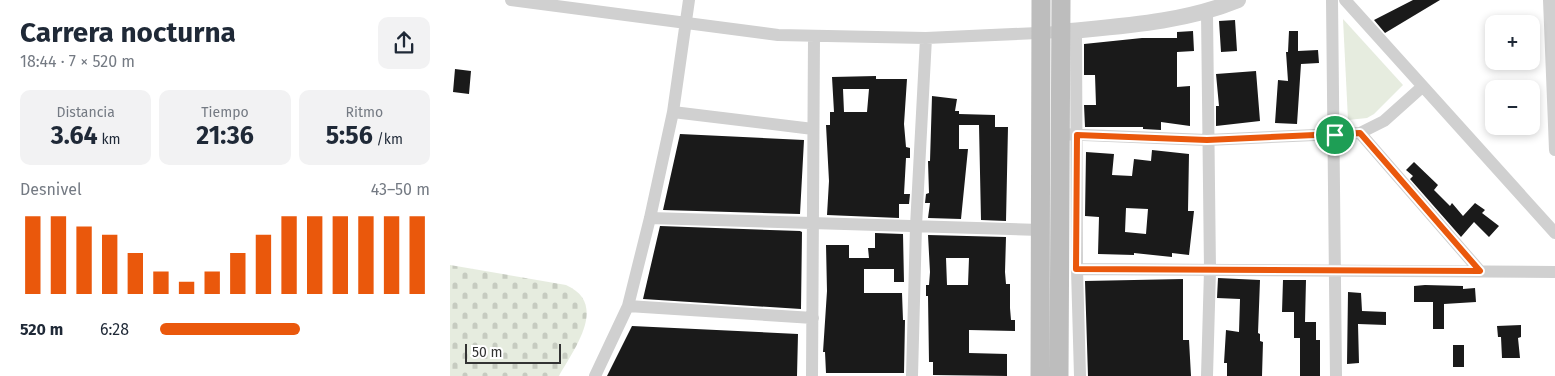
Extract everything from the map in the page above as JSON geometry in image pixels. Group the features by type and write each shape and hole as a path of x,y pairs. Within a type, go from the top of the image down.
{"main road":[{"path":"1040,376 1041,0"},
{"path":"1059,376 1068,135 1068,31 1061,0"}],"street":[{"path":"511,0 778,35 926,38 1068,31 1179,18 1207,13 1238,0"},
{"path":"595,376 628,306 650,218 673,112 684,23 689,0"},
{"path":"1332,0 1335,135 1336,376"},
{"path":"1345,0 1555,233"},
{"path":"1549,0 1555,150"},
{"path":"1207,13 1210,270 1207,376"},
{"path":"812,376 814,37"},
{"path":"912,376 916,226 926,38"},
{"path":"1080,376 1068,135 1207,140 1360,133 1384,121 1422,87"},
{"path":"673,112 813,129"},
{"path":"1360,133 1480,271"},
{"path":"650,218 1040,230"},
{"path":"1076,269 1555,272"},
{"path":"628,306 813,318"}],"green space":[{"path":"1343,19 1403,85 1374,114 1367,118 1348,120"},
{"path":"450,265 566,285 579,293 585,303 587,315 584,328 559,376 450,376"}],"building":[{"path":"1413,0 1440,0 1385,33 1374,20"},
{"path":"1235,20 1237,51 1221,52 1219,21"},
{"path":"1193,31 1194,51 1177,52 1177,87 1190,86 1190,126 1161,122 1161,130 1143,129 1143,127 1085,127 1084,105 1096,105 1095,75 1084,75 1084,44 1142,38 1177,38 1177,32"},
{"path":"1289,31 1298,31 1298,51 1318,50 1319,63 1301,64 1297,124 1275,123 1278,80 1288,81 1286,52 1288,52"},
{"path":"455,69 471,71 469,94 453,92"},
{"path":"1256,71 1260,121 1216,126 1216,106 1219,106 1216,74"},
{"path":"876,76 876,79 907,79 904,124 906,147 910,148 910,158 906,158 904,194 910,194 909,204 899,204 899,218 827,215 829,181 826,125 830,125 830,112 834,112 832,77","holes":["843,89 869,89 867,112 844,112"]},
{"path":"932,96 957,99 955,111 959,111 959,114 995,115 995,127 1008,127 1006,221 981,220 979,125 959,125 959,149 968,149 961,219 928,218 930,203 925,203 926,194 929,193 928,161 930,161"},
{"path":"680,134 804,140 800,214 663,210"},
{"path":"1152,150 1189,154 1188,211 1194,211 1189,255 1172,253 1172,257 1134,253 1134,255 1098,254 1099,217 1085,216 1086,152 1114,154 1112,175 1132,176 1134,159 1151,161","holes":["1126,208 1148,209 1146,234 1125,232"]},
{"path":"1414,162 1438,185 1434,190 1450,206 1452,203 1463,216 1475,203 1485,210 1482,213 1499,226 1489,237 1474,222 1461,237 1410,179 1413,176 1406,170"},
{"path":"660,226 802,232 801,309 643,299"},
{"path":"875,233 903,234 904,282 894,282 894,269 864,269 864,293 902,293 903,320 905,320 904,373 826,373 825,352 823,352 827,291 826,245 849,245 849,258 869,258 868,248 875,248"},
{"path":"928,235 1006,237 1006,284 1010,284 1011,320 1015,320 1015,331 969,330 969,353 1007,354 1007,376 933,375 933,362 929,362 928,296 926,296 926,285 929,285","holes":["946,258 969,258 968,285 947,285"]},
{"path":"1218,278 1260,280 1258,333 1260,334 1260,341 1263,342 1262,376 1227,376 1227,363 1224,363 1226,330 1239,332 1240,299 1217,298"},
{"path":"1183,279 1183,340 1189,340 1191,376 1088,376 1085,281"},
{"path":"1283,280 1306,280 1305,322 1316,322 1316,340 1320,340 1320,376 1300,376 1300,338 1294,338 1294,312 1282,312"},
{"path":"1414,286 1463,286 1463,289 1475,288 1476,302 1444,304 1444,329 1433,329 1433,302 1414,302"},
{"path":"1348,292 1361,293 1362,311 1386,312 1386,325 1358,324 1359,363 1347,364"},
{"path":"1521,325 1521,337 1518,338 1520,358 1502,358 1501,337 1498,337 1497,326"},
{"path":"632,326 798,334 797,376 607,376"},
{"path":"1453,345 1464,345 1464,367 1453,367"}],"route":[{"path":"1360,133 1480,271 1076,269 1077,135 1207,140 1335,135 1360,133"}]}
